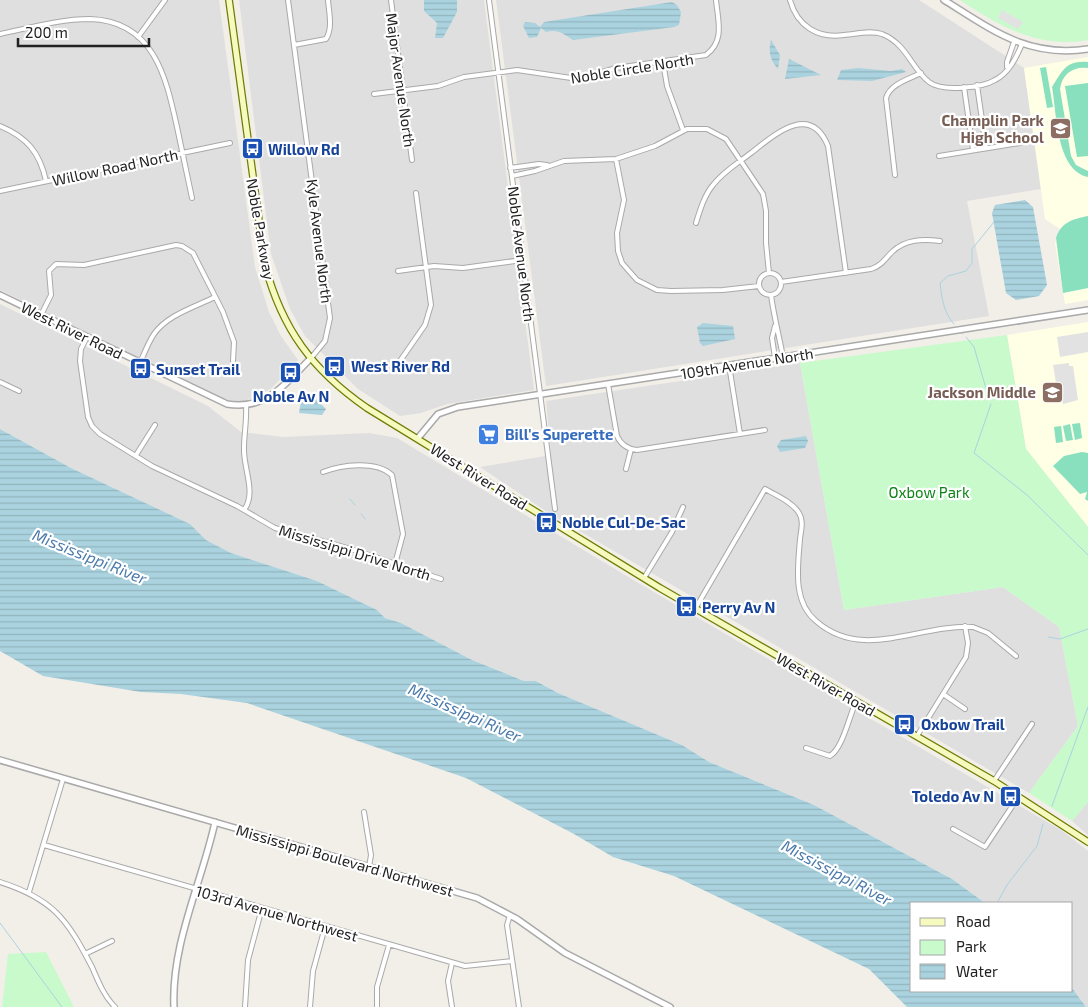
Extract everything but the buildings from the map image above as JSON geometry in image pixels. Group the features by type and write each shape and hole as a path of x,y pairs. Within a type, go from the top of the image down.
{"main road":[{"name":"Noble Parkway","path":"229,0 264,265 284,320 311,358"},
{"name":"West River Road","path":"311,358 358,402 695,609 1019,796 1088,842"}],"street":[{"path":"138,37 165,0"},
{"name":"Kyle Avenue North","path":"288,0 330,318 325,341 311,358"},
{"path":"294,45 326,40 330,34 328,0"},
{"name":"Major Avenue North","path":"391,0 412,160"},
{"name":"Noble Avenue North","path":"489,0 555,509"},
{"name":"Noble Circle North","path":"374,94 438,86 464,77 526,71 555,77 578,79 616,68 706,55 717,46 720,32 716,0"},
{"path":"790,0 798,19 816,33 828,36 865,32 882,34 900,46 921,73 932,84 940,88 964,87 995,81 1007,67 1013,64 1022,44"},
{"path":"944,0 1014,42 1059,51 1088,49"},
{"path":"0,34 68,21 92,20 116,25 138,37 154,55 165,76 192,198"},
{"path":"1007,67 1014,42"},
{"path":"662,62 667,86 683,130"},
{"path":"895,175 886,98 888,91 893,87 921,73"},
{"path":"977,85 986,148"},
{"path":"964,87 973,150"},
{"path":"696,223 708,192 714,184 741,160 786,127 802,124 811,127 822,136 828,146 846,272"},
{"path":"0,126 18,134 32,146 41,162 46,181"},
{"path":"512,176 564,161 616,159 655,146 683,130 699,128 715,132 726,140 759,186 765,202 769,273"},
{"name":"Willow Road North","path":"0,191 230,143"},
{"path":"939,156 1020,143"},
{"path":"616,159 624,200 617,233 618,251 622,263 637,280 657,290 671,291 723,290 759,286"},
{"path":"510,168 539,164 547,165"},
{"path":"400,361 428,318 431,305 416,193"},
{"path":"781,282 876,267 903,244 919,239 940,241"},
{"path":"41,315 51,294 49,271 56,264 84,265 176,245 182,246 193,254 232,334 235,348 233,360"},
{"path":"398,271 427,267 463,268 522,260"},
{"path":"769,273 778,276 781,282 780,289 772,295 765,294 759,286 760,279 769,273"},
{"name":"West River Road","path":"0,294 214,400 232,405 260,403 271,397 311,358"},
{"path":"772,295 775,326 780,338 783,357"},
{"path":"140,363 152,338 160,327 173,317 215,297"},
{"name":"109th Avenue North","path":"418,438 432,419 447,410 1088,310"},
{"path":"775,326 772,338 775,358"},
{"name":"Mississippi Drive North","path":"86,337 80,357 89,420 98,432 152,466 244,510 275,528 354,550 441,579"},
{"path":"729,365 740,434"},
{"path":"0,382 19,391"},
{"path":"608,384 617,436 624,446 631,449 765,430"},
{"path":"244,510 250,498 244,451 247,426 246,405"},
{"path":"136,456 155,424"},
{"path":"626,469 631,449"},
{"path":"323,472 338,466 361,466 387,471 392,475 403,534 395,564"},
{"path":"695,609 766,489 795,507 801,516 798,573 801,599 809,615 824,628 843,638 868,642 965,626 981,628 1004,644 1016,656"},
{"path":"644,578 672,532 682,507"},
{"path":"917,736 966,657 968,644 965,626"},
{"path":"943,694 965,710"},
{"path":"806,748 830,756 841,741 856,702"},
{"path":"994,781 1032,724"},
{"name":"Mississippi Boulevard Northwest","path":"0,760 477,898 510,915 565,953 670,1007"},
{"path":"29,892 63,779"},
{"path":"953,828 985,847 1019,796"},
{"path":"364,812 371,855 369,866"},
{"path":"174,1007 177,965 215,822"},
{"name":"103rd Avenue Northwest","path":"44,845 452,963 470,967 512,961"},
{"path":"0,882 29,892 64,920 85,954 106,997 115,1007"},
{"path":"245,1007 248,960 262,908"},
{"path":"510,915 507,925 519,1007"},
{"path":"310,1007 313,971 326,927"},
{"path":"85,954 112,940"},
{"path":"377,1007 377,987 389,945"},
{"path":"452,963 448,981 452,1007"}],"shaded area":[{"path":"0,0 219,0 255,267 269,312 281,336 298,360 272,388 254,398 239,402 219,398 0,290"},
{"path":"239,0 484,0 534,390 447,404 421,413 400,416 358,389 305,336 290,309 271,254"},
{"path":"496,0 919,0 1024,68 1041,189 967,201 989,316 546,386"},
{"path":"1002,10 1023,22 1018,29 998,18"},
{"name":"Champlin Park High School","path":"1088,57 1088,300 1065,304 1055,243 1060,229 1045,219 1024,68"},
{"path":"0,304 208,406 241,432 283,437 369,433 397,438 635,581 1061,830 1088,851 1088,1007 1086,1007 1073,989 1073,902 984,902 952,879 814,805 709,762 682,745 558,693 537,681 524,681 472,660 401,623 385,618 377,610 317,581 231,553 206,540 190,524 71,468 0,429"},
{"name":"Jackson Middle","path":"1088,322 1088,527 1026,449 1007,335"},
{"path":"1088,332 1088,352 1060,357 1057,337"},
{"path":"800,363 844,610 1003,587 1059,627 1078,726 1029,793 547,512 480,467 551,455 546,401"},
{"path":"1069,363 1069,366 1073,366 1078,400 1063,404 1062,400 1059,401 1053,365"},
{"path":"1088,802 1088,835 1072,821"}],"green space":[{"path":"960,0 1088,0 1088,40 1053,41 1020,33"},
{"path":"1088,62 1088,68 1078,68 1069,72 1063,79 1060,89 1071,156 1076,165 1088,171 1088,177 1077,172 1064,153 1057,125 1052,87 1069,65"},
{"path":"1046,67 1053,107 1047,108 1040,68"},
{"path":"1088,83 1088,156 1077,157 1065,86"},
{"path":"1088,216 1088,288 1063,293 1056,238 1061,228 1068,222"},
{"name":"Oxbow Park","path":"1007,335 1026,449 1088,527 1088,802 1072,821 1029,793 1078,726 1059,627 1003,587 844,610 800,363"},
{"path":"1080,423 1082,438 1075,440 1072,424"},
{"path":"1070,424 1073,440 1066,441 1063,426"},
{"path":"1061,426 1063,442 1056,443 1054,427"},
{"path":"1082,452 1088,453 1088,501 1085,499 1087,492 1080,494 1053,466 1064,456"},
{"path":"46,952 74,1007 2,1007 8,954"}],"water":[{"path":"424,0 457,0 457,12 443,38 435,38 437,23 424,11"},
{"path":"672,2 677,5 681,12 679,25 674,27 573,40 561,33 554,31 546,32 541,28 537,37 529,38 523,26 525,22 535,23 540,27 544,22"},
{"path":"771,40 780,55 778,69 770,56"},
{"path":"789,59 821,75 785,79"},
{"path":"858,68 891,71 902,69 906,72 872,81 837,80 841,70"},
{"path":"1025,200 1033,207 1047,285 1039,296 1016,300 1006,293 992,213 995,205"},
{"path":"703,323 733,326 735,339 703,346 700,343 697,327"},
{"path":"311,394 326,409 322,415 299,413 301,401"},
{"name":"Mississippi River","path":"0,429 71,468 190,524 206,540 231,553 317,581 377,610 385,618 401,623 472,660 524,681 536,681 558,693 682,745 709,762 814,805 952,879 984,902 910,902 910,992 1073,992 1073,989 1086,1007 907,1007 869,969 674,876 613,857 574,834 466,778 247,703 181,694 141,692 43,676 0,651"},
{"path":"806,436 808,441 805,448 780,452 777,446 781,440"}],"waterway":[{"path":"954,324 945,310 940,283 948,276 966,271 972,263 972,249 994,222"},
{"path":"966,337 974,347 989,399"},
{"path":"991,404 974,453 1027,495 1088,555"},
{"path":"350,499 355,505"},
{"path":"361,514 365,519"},
{"path":"1048,637 1060,639 1088,629"},
{"path":"1052,806 1088,707"},
{"path":"998,902 1007,885 1037,846 1043,824"},
{"path":"0,923 62,1007"}],"place":[{"name":"Champlin Park High School","path":"1060,129"},
{"name":"Willow Rd","path":"252,149"},
{"name":"West River Rd","path":"335,366"},
{"name":"Sunset Trail","path":"140,369"},
{"name":"Noble Av N","path":"291,373"},
{"name":"Jackson Middle","path":"1052,392"},
{"name":"Bill's Superette","path":"489,434"},
{"name":"Noble Cul-De-Sac","path":"546,522"},
{"name":"Perry Av N","path":"686,607"},
{"name":"Oxbow Trail","path":"905,724"},
{"name":"Toledo Av N","path":"1010,796"}]}
